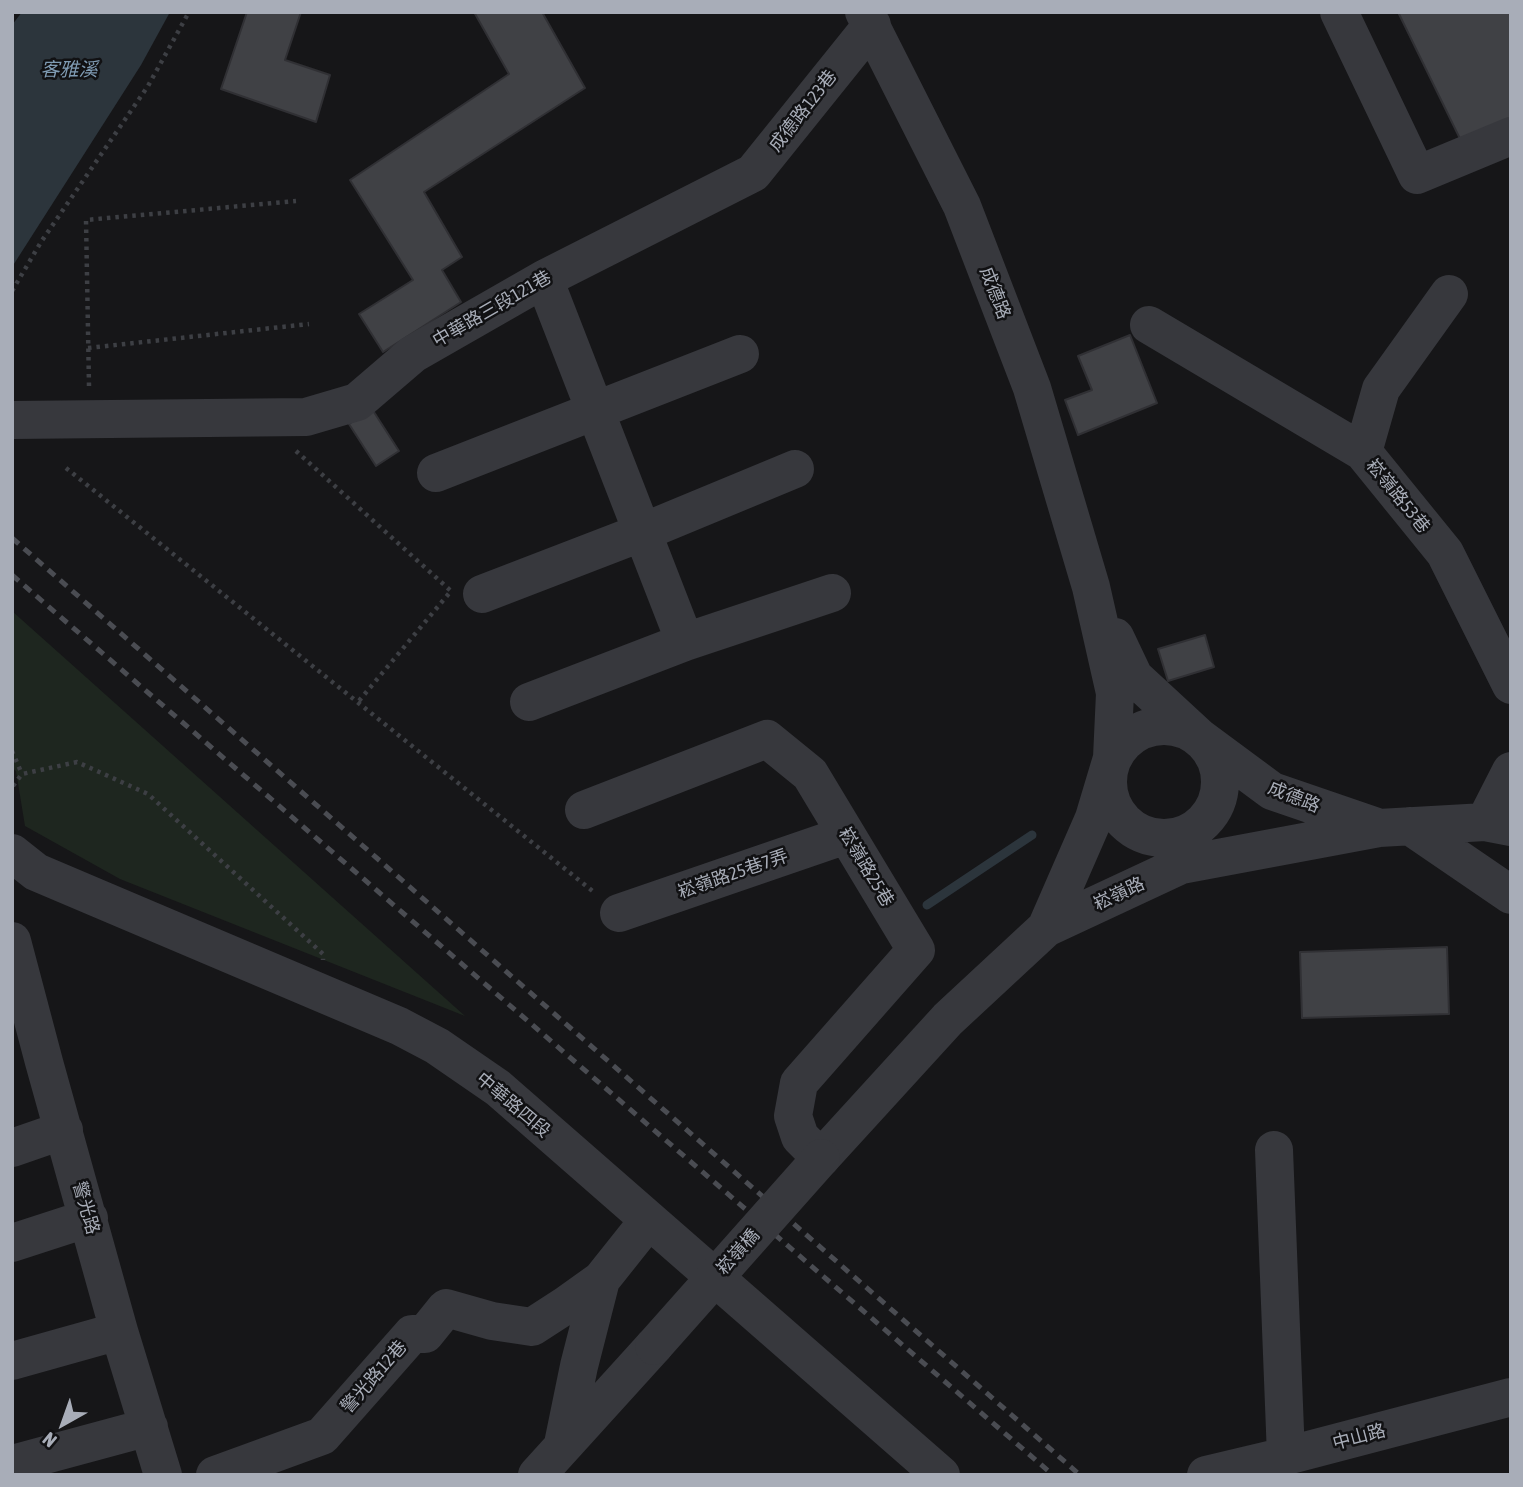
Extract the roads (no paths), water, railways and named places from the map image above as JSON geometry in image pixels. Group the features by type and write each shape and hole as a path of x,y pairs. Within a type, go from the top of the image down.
{"street":[{"path":"1339,12 1417,175 1511,136"},
{"name":"成德路123巷","path":"727,188 753,173 868,19"},
{"name":"成德路","path":"868,19 962,206 1032,388 1091,587 1115,693 1112,758 1094,818 1046,928"},
{"name":"中華路三段121巷","path":"12,420 306,417 357,402 413,354 544,279 727,188"},
{"path":"544,279 685,642"},
{"path":"1363,452 1381,389 1449,294"},
{"name":"崧嶺路53巷","path":"1149,325 1363,452 1445,553 1511,685"},
{"path":"436,473 740,354"},
{"path":"482,594 795,470"},
{"name":"成德路","path":"1091,587 1134,677 1199,737 1272,791 1395,827"},
{"path":"528,702 685,642 832,593"},
{"path":"1167,725 1184,729 1199,737 1211,751 1219,767 1221,785 1217,803 1181,865 1126,824 1115,810 1109,793 1108,776 1112,758 1122,744 1135,733 1150,727 1167,725"},
{"name":"崧嶺路25巷","path":"584,810 767,739 810,774 916,950 799,1083 793,1116 800,1136 821,1158"},
{"path":"1498,825 1511,771"},
{"path":"1142,834 1160,838 1177,837 1194,830 1208,818"},
{"name":"崧嶺路","path":"821,1158 948,1019 1046,928 1181,865 1395,827 1498,825"},
{"path":"1395,827 1511,895"},
{"name":"崧嶺路25巷7弄","path":"619,913 846,835"},
{"name":"中華路四段","path":"12,853 36,872 349,1004 437,1046 498,1088 940,1474"},
{"name":"警光路","path":"12,941 119,1331 163,1475"},
{"path":"12,1148 64,1130"},
{"path":"1273,1150 1286,1456"},
{"name":"崧嶺橋","path":"537,1475 821,1158"},
{"path":"12,1243 89,1218"},
{"path":"563,1444 601,1280 648,1221"},
{"name":"警光路12巷","path":"215,1475 322,1436 412,1334 425,1334 446,1308 492,1321 532,1327 601,1280"},
{"path":"12,1361 119,1331"},
{"name":"中山路","path":"1206,1475 1511,1397"},
{"path":"12,1464 149,1427"}],"water":[{"name":"客雅溪","path":"22,12 170,12 141,65 12,267 12,25"}],"waterway":[{"path":"927,905 1032,835"}],"railway":[{"path":"12,538 1080,1475"},
{"path":"12,575 1053,1475"}]}
